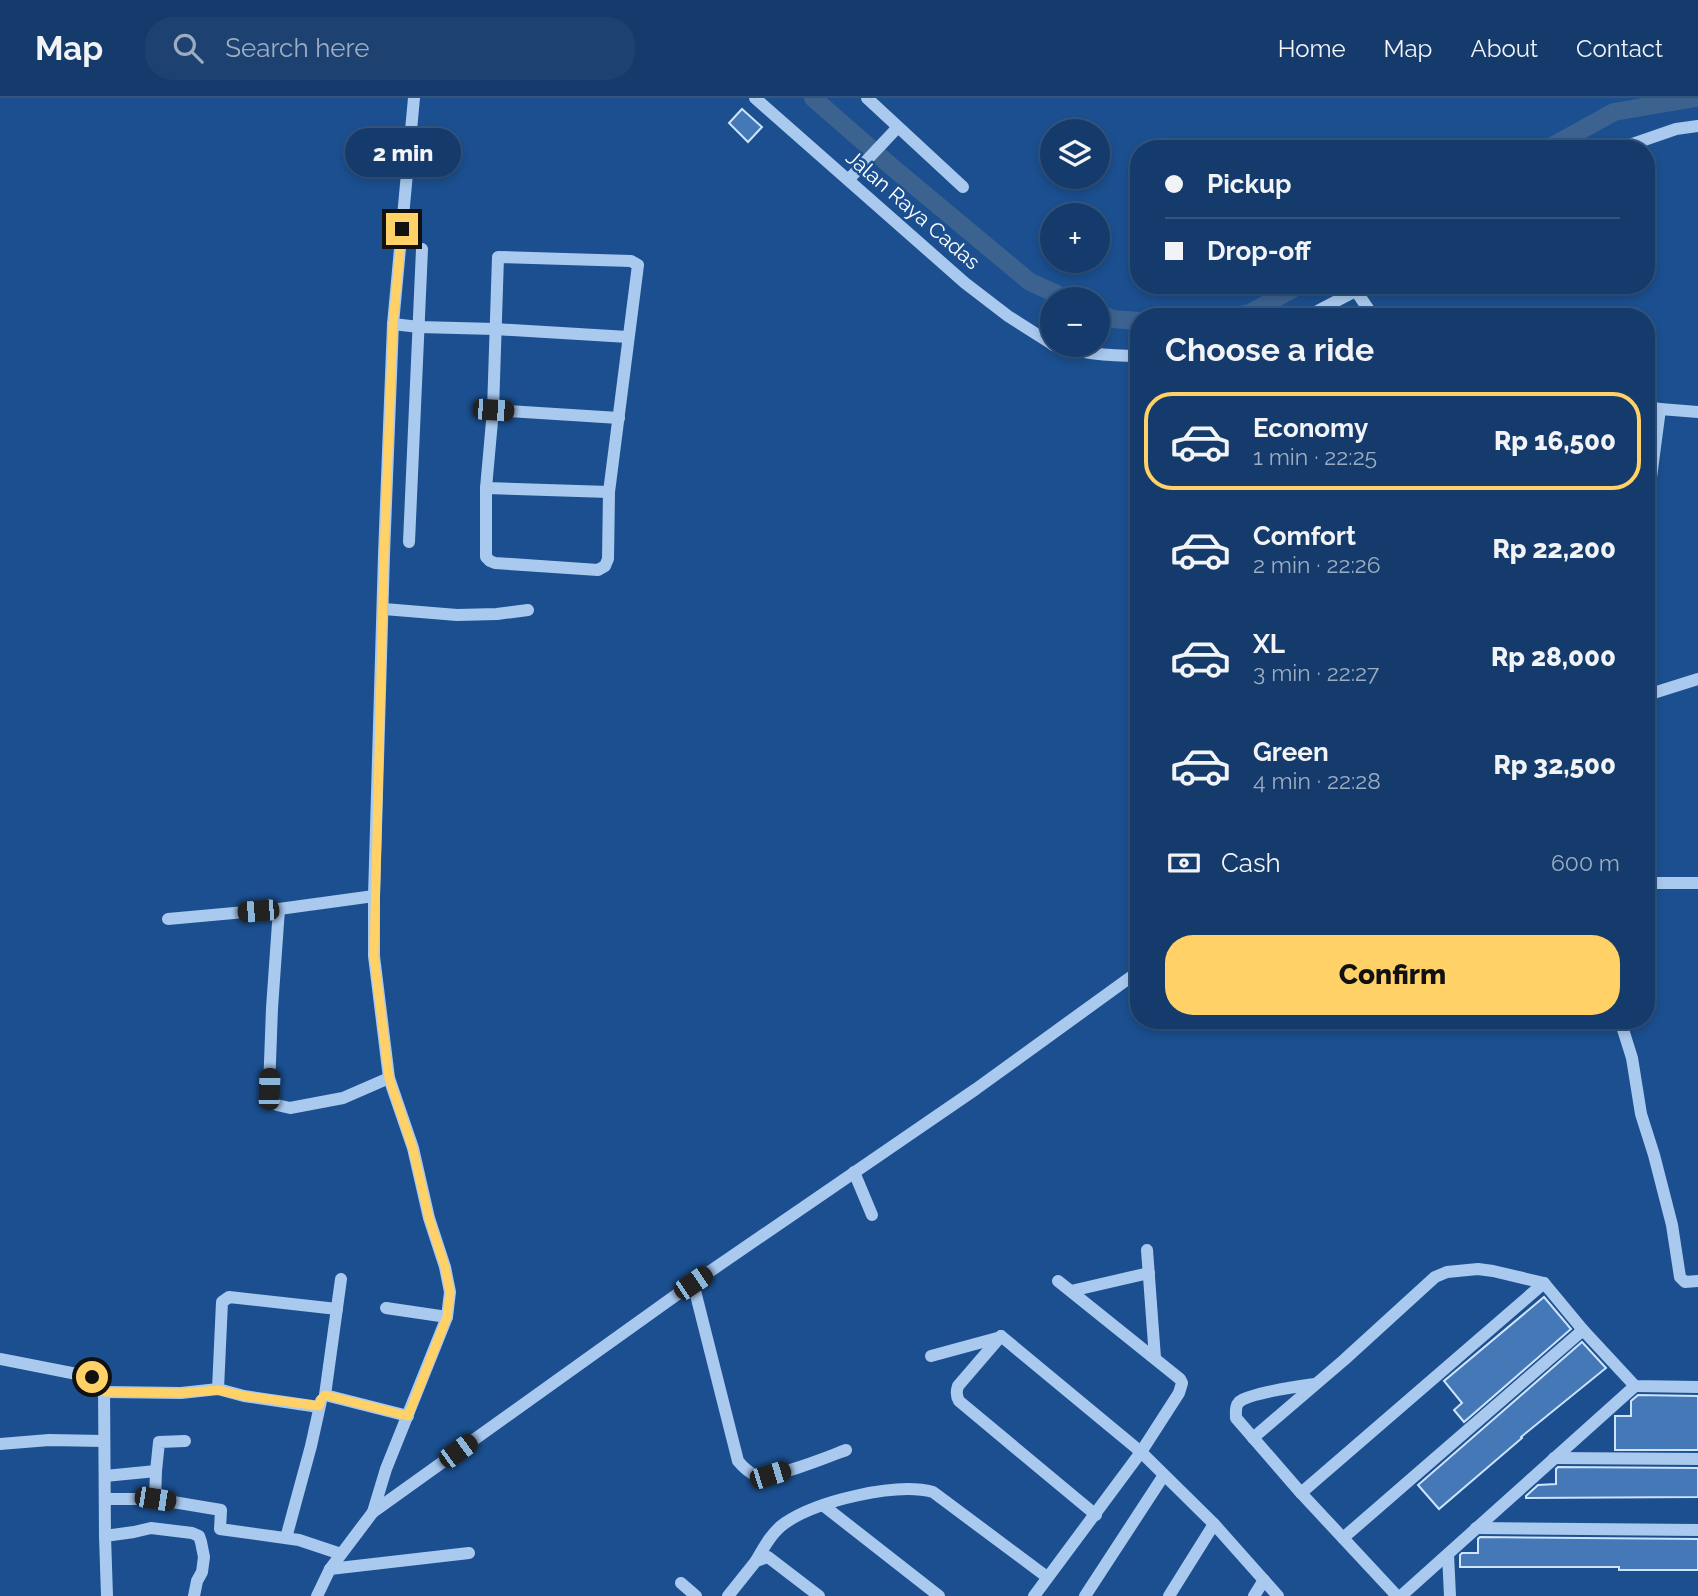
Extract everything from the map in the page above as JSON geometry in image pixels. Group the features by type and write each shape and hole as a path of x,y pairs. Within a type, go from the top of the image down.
{"street":[{"path":"373,1512 386,1469 447,1317 450,1292 413,1149 389,1078 374,956 393,324 414,98"},
{"name":"Jalan Raya Cadas","path":"755,98 965,283 1040,336"},
{"path":"867,98 895,130 962,187"},
{"path":"1644,140 1675,129 1698,126"},
{"path":"849,179 895,130"},
{"path":"409,541 422,249"},
{"path":"498,257 636,262 638,270 609,492 608,559 605,566 598,570 495,563 486,557 486,488 493,410 495,329 498,257"},
{"path":"1323,308 1350,294"},
{"path":"393,324 628,337"},
{"name":"Jalan Raya Cadas","path":"1110,355 1130,356"},
{"path":"1655,407 1698,412"},
{"path":"493,410 619,418"},
{"path":"486,488 609,492"},
{"path":"384,609 457,615 527,610"},
{"path":"1655,692 1698,679"},
{"path":"1655,883 1698,883"},
{"path":"168,919 279,909 374,896"},
{"path":"279,909 269,1089 272,1099 277,1105 289,1108 343,1098 389,1078"},
{"path":"317,1596 330,1569 373,1512 693,1283 976,1089 1130,978"},
{"path":"1622,1029 1632,1058 1641,1114 1672,1224 1680,1277 1685,1282 1698,1281"},
{"path":"854,1172 873,1214"},
{"path":"1147,1250 1155,1358"},
{"path":"1253,1438 1435,1278 1447,1272 1478,1269 1544,1283 1635,1386"},
{"path":"1071,1291 1149,1273"},
{"path":"286,1538 322,1401 341,1279"},
{"path":"1034,1596 1141,1452 1181,1387 1180,1379 1058,1281"},
{"path":"693,1283 738,1461 745,1469 756,1475 770,1475 846,1450"},
{"path":"1301,1493 1544,1283"},
{"path":"218,1390 222,1302 225,1299 229,1297 337,1309"},
{"path":"386,1308 447,1317"},
{"path":"1343,1538 1583,1330"},
{"path":"931,1356 1001,1336"},
{"path":"1001,1336 1141,1452 1214,1524 1278,1596"},
{"path":"1001,1336 958,1386 956,1391 959,1401 1096,1515"},
{"path":"0,1359 92,1377 102,1383 105,1392 107,1596"},
{"path":"1317,1383 1255,1395 1240,1401 1236,1406 1236,1418 1301,1493 1399,1596 1635,1386 1698,1387"},
{"path":"105,1392 181,1393 218,1390 244,1396 322,1401 408,1416"},
{"path":"0,1444 50,1440 104,1441"},
{"path":"155,1499 159,1441 185,1441"},
{"path":"1554,1458 1698,1459"},
{"path":"105,1476 156,1471"},
{"path":"1085,1596 1164,1475"},
{"path":"728,1596 756,1562 768,1540 783,1524 802,1513 850,1497 894,1489 933,1492 1047,1577"},
{"path":"105,1499 155,1499 221,1510 220,1529 299,1539 341,1554"},
{"path":"824,1506 939,1596"},
{"path":"1169,1596 1214,1524"},
{"path":"105,1536 151,1528 199,1536 204,1558 194,1596"},
{"path":"1476,1528 1698,1530"},
{"path":"330,1569 468,1553"},
{"path":"1448,1554 1450,1596"},
{"path":"756,1562 768,1557 773,1559 818,1596"},
{"path":"1254,1596 1264,1580"},
{"path":"681,1583 696,1596"}],"building":[{"path":"742,109 762,127 748,142 729,123"},
{"path":"1544,1297 1571,1329 1464,1422 1454,1410 1462,1403 1444,1381"},
{"path":"1582,1342 1606,1368 1521,1437 1439,1509 1418,1485"},
{"path":"1638,1395 1698,1396 1698,1450 1615,1450 1615,1416 1631,1416 1631,1401"},
{"path":"1558,1467 1698,1468 1698,1497 1526,1498 1538,1485 1556,1484"},
{"path":"1480,1537 1698,1539 1698,1570 1460,1567 1462,1553 1478,1553"}],"waterway":[{"path":"813,98 1030,282 1041,287"},
{"path":"1563,140 1614,112 1696,98"},
{"path":"1259,308 1284,294"},
{"path":"1110,318 1130,320"}],"route":[{"path":"92,1377 102,1383 105,1392 181,1393 218,1390 319,1406 325,1395 408,1416 447,1317 450,1292 445,1267 429,1218 413,1149 389,1078 374,956 384,555 393,324 402,229"}]}
